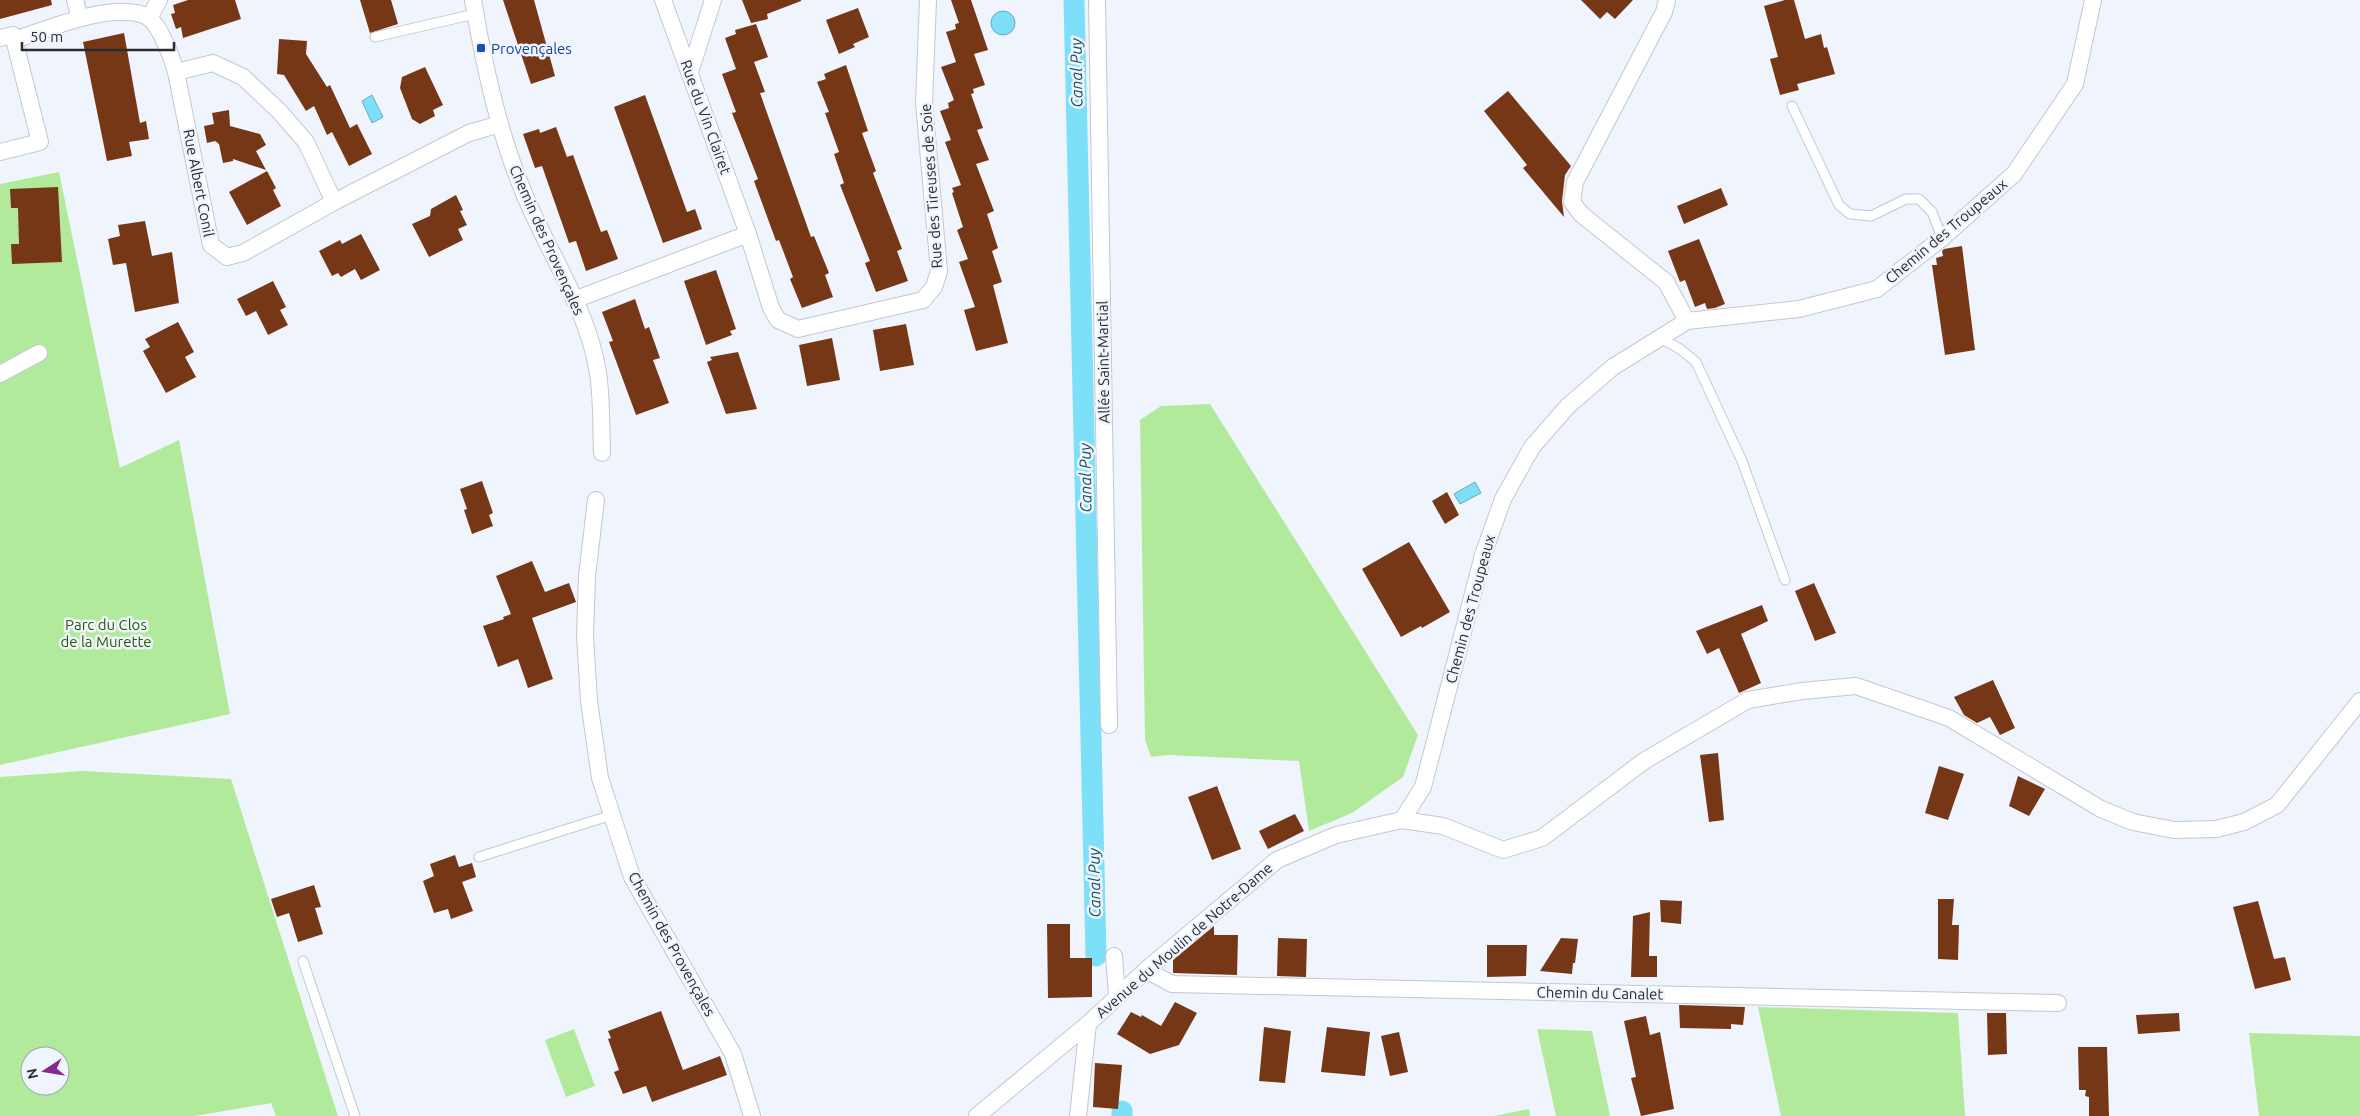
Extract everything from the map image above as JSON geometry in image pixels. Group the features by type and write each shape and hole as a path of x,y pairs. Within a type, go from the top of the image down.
{"street":[{"path":"75,0 80,18"},
{"path":"0,152 40,142 7,39 106,12 130,10 150,18 159,0"},
{"name":"Rue du Vin Clairet","path":"664,0 748,234"},
{"path":"690,72 714,0"},
{"name":"Rue des Tireuses de Soie","path":"748,234 771,308 778,320 798,329 923,300 934,287 939,271 924,103 928,0"},
{"name":"Allée Saint-Martial","path":"1097,0 1109,725"},
{"path":"1667,0 1664,12 1575,182 1572,202 1581,214 1666,282 1687,320"},
{"name":"Chemin des Troupeaux","path":"1402,820 1422,787 1482,555 1503,499 1532,447 1568,406 1613,367 1687,320 1799,309 1877,289 1942,238 2014,174 2075,84 2093,0"},
{"name":"Chemin des Provençales","path":"474,7 500,124 523,191 574,300 598,373 602,453"},
{"name":"Rue Albert Conil","path":"150,18 170,49 211,245 227,256 243,254 334,202 469,133 500,124"},
{"path":"176,72 213,63 243,77 306,142 334,202"},
{"path":"574,300 748,234"},
{"path":"0,374 40,353"},
{"name":"Chemin des Provençales","path":"596,500 587,576 585,636 589,701 600,778 632,877 733,1054 752,1116"},
{"name":"Avenue du Moulin de Notre-Dame","path":"977,1116 1088,1024 1117,995 1277,860 1336,835 1402,820 1442,826 1503,850 1542,838 1644,761 1748,700 1802,691 1856,686 1949,718 2101,809 2133,822 2174,830 2216,829 2244,822 2277,805 2360,701"},
{"path":"1114,956 1117,995"},
{"name":"Chemin du Canalet","path":"1146,970 1172,984 2058,1003"},
{"path":"1078,1116 1088,1024"}],"lane":[{"path":"375,37 474,7"},
{"path":"1792,106 1840,205 1850,214 1870,216 1906,199 1919,199 1932,212 1942,238"},
{"path":"1660,338 1680,349 1696,362 1742,461 1785,580"},
{"path":"479,857 612,815"},
{"path":"303,961 355,1116"}],"green space":[{"name":"Parc du Clos de la Murette","path":"59,172 120,468 179,440 230,714 0,765 0,184"},
{"path":"1210,404 1418,735 1403,777 1352,813 1309,831 1299,761 1168,755 1151,757 1145,740 1140,420 1161,406"},
{"path":"83,771 231,779 338,1116 276,1116 271,1103 195,1116 0,1116 0,777"},
{"path":"1758,1007 1958,1013 1965,1116 1781,1116"},
{"path":"574,1029 595,1086 566,1097 545,1040"},
{"path":"1537,1029 1592,1031 1610,1116 1556,1116"},
{"path":"2249,1033 2360,1036 2360,1116 2259,1116"},
{"path":"1529,1109 1530,1116 1494,1116"}],"water":[{"path":"1003,11 1008,12 1014,18 1014,28 1008,34 1003,35 998,34 992,28 991,23 992,18 998,12"},
{"path":"372,95 383,117 372,123 362,101"},
{"path":"1475,482 1481,493 1460,504 1454,494"}],"building":[{"path":"0,0 51,0 52,5 0,19"},
{"path":"188,0 235,0 241,19 183,38 181,27 176,29 171,14 175,13 173,5"},
{"path":"360,0 391,0 398,24 370,33"},
{"path":"503,0 534,0 555,76 531,84"},
{"path":"742,0 801,1 767,14 768,19 751,23"},
{"path":"951,0 971,0 988,50 974,54 985,85 973,89 974,93 971,94 983,128 977,130 989,160 976,164 994,211 987,214 998,248 992,251 1002,282 993,285 1008,343 976,351 964,310 975,307 959,262 968,259 957,230 963,227 952,193 954,192 952,188 961,185 945,142 951,140 940,111 949,108 948,103 954,100 941,67 956,62 946,32 956,29 955,24 959,23"},
{"path":"1581,0 1633,0 1615,19 1607,12 1600,19"},
{"path":"1785,0 1794,0 1805,39 1821,34 1824,48 1827,47 1835,74 1797,84 1799,90 1780,95 1770,59 1778,57 1764,6"},
{"path":"858,8 869,37 853,44 855,47 839,54 826,20"},
{"path":"756,24 768,57 754,62 765,92 760,93 811,237 814,236 829,273 825,275 833,297 802,308 790,279 793,277 779,240 776,241 754,181 758,179 732,113 736,112 722,74 736,69 725,38 736,34 735,30"},
{"path":"124,33 140,123 146,121 149,139 129,142 132,156 107,161 83,42"},
{"path":"279,39 307,41 306,54 327,87 330,85 350,128 357,124 372,154 349,166 332,132 327,135 314,106 306,111 284,75 277,74"},
{"path":"846,65 868,131 862,133 876,171 873,173 902,249 897,251 908,281 876,292 865,263 870,261 840,185 844,183 834,154 839,152 825,113 829,112 817,82 826,79 824,74"},
{"path":"425,67 443,105 433,110 435,116 420,124 412,119 400,88 402,77"},
{"path":"1508,91 1571,166 1565,175 1562,201 1564,217 1523,168 1527,165 1484,111"},
{"path":"645,95 687,212 695,209 702,229 663,243 614,107"},
{"path":"229,110 230,126 260,134 266,145 256,151 266,170 233,159 233,161 223,163 219,144 215,141 207,143 204,126 214,124 212,113"},
{"path":"556,127 567,157 573,155 601,232 607,230 618,259 586,271 576,241 569,243 542,166 535,168 523,134 539,129 540,133"},
{"path":"267,171 276,188 273,190 281,206 247,225 229,192"},
{"path":"58,187 62,262 12,264 11,244 19,244 18,208 11,208 10,189"},
{"path":"1721,188 1728,205 1684,224 1677,206"},
{"path":"456,195 463,210 460,211 467,225 458,229 463,240 429,257 412,224 430,216 431,209"},
{"path":"145,221 152,256 172,252 179,303 135,312 126,263 113,265 108,239 120,236 118,225"},
{"path":"361,234 380,270 361,280 355,269 341,277 338,273 332,276 319,251 340,240 342,244"},
{"path":"1699,239 1725,304 1715,308 1707,309 1705,303 1695,307 1685,280 1680,282 1668,251"},
{"path":"1962,246 1975,350 1945,355 1932,265 1937,265 1936,258 1943,256 1942,251 1944,249"},
{"path":"716,270 736,329 730,331 732,335 706,345 684,281"},
{"path":"273,281 286,307 280,310 288,325 268,335 256,311 246,316 237,299"},
{"path":"635,299 645,329 649,327 660,358 653,360 669,403 636,415 609,342 613,341 602,312"},
{"path":"178,322 194,352 185,357 196,377 166,393 143,351 150,347 145,339"},
{"path":"906,324 914,365 880,371 873,330"},
{"path":"832,338 840,380 807,386 799,345"},
{"path":"738,352 757,409 726,414 707,362 712,360 710,357"},
{"path":"482,481 493,513 489,515 493,526 472,534 464,510 467,509 460,489"},
{"path":"1447,492 1459,515 1445,524 1432,501"},
{"path":"1409,542 1450,612 1422,628 1421,626 1401,637 1362,569"},
{"path":"532,561 545,592 569,583 576,602 532,618 553,679 528,688 518,659 498,667 483,626 504,619 503,617 511,614 496,576"},
{"path":"1814,583 1836,633 1815,641 1795,591"},
{"path":"1762,605 1768,621 1741,634 1761,683 1739,693 1719,648 1707,654 1696,631"},
{"path":"1993,680 2015,728 2000,735 1990,717 1977,723 1964,715 1954,697"},
{"path":"1718,753 1724,820 1709,822 1700,755"},
{"path":"1939,766 1964,774 1948,820 1925,813"},
{"path":"2018,776 2045,789 2029,816 2009,806"},
{"path":"1217,786 1241,849 1212,860 1188,797"},
{"path":"1295,814 1304,831 1268,849 1259,831"},
{"path":"455,855 459,867 472,863 476,877 462,882 473,911 451,919 448,909 434,913 423,881 434,876 430,864"},
{"path":"314,885 321,907 315,908 323,934 298,942 289,913 277,917 271,899"},
{"path":"1938,899 1954,899 1952,925 1959,925 1958,960 1938,959"},
{"path":"1660,900 1682,901 1681,924 1661,922"},
{"path":"2258,901 2274,959 2285,957 2291,980 2255,989 2233,907"},
{"path":"1650,912 1649,956 1657,956 1657,977 1631,977 1633,916"},
{"path":"1047,924 1070,924 1070,958 1092,958 1092,997 1048,998"},
{"path":"1214,926 1214,935 1238,935 1237,975 1173,973 1173,960"},
{"path":"1278,938 1307,939 1306,977 1277,976"},
{"path":"1561,938 1578,939 1572,974 1540,971"},
{"path":"1487,945 1527,945 1526,976 1487,977"},
{"path":"1175,1002 1197,1013 1179,1045 1150,1054 1117,1034 1131,1012 1141,1017 1142,1015 1161,1026"},
{"path":"1679,1005 1745,1007 1743,1025 1731,1024 1731,1029 1680,1028"},
{"path":"661,1011 683,1070 720,1056 727,1075 652,1102 646,1086 623,1094 614,1072 619,1070 608,1039 611,1038 608,1031"},
{"path":"1987,1013 2006,1013 2007,1054 1988,1055"},
{"path":"2179,1013 2180,1031 2138,1034 2136,1015"},
{"path":"1646,1016 1650,1035 1660,1032 1674,1109 1641,1116 1631,1078 1636,1077 1624,1021"},
{"path":"1264,1027 1291,1031 1285,1083 1259,1081"},
{"path":"1327,1027 1370,1032 1365,1076 1321,1072"},
{"path":"1399,1032 1408,1072 1390,1076 1381,1036"},
{"path":"2078,1047 2107,1047 2109,1116 2089,1116 2089,1097 2085,1096 2086,1090 2079,1090"},
{"path":"1095,1063 1122,1065 1118,1109 1093,1107"}],"waterway":[{"name":"Canal Puy","path":"1074,0 1096,956"},
{"name":"Canal Puy","path":"1122,1111 1122,1116"}],"place":[{"name":"Provençales","path":"481,48"}]}
